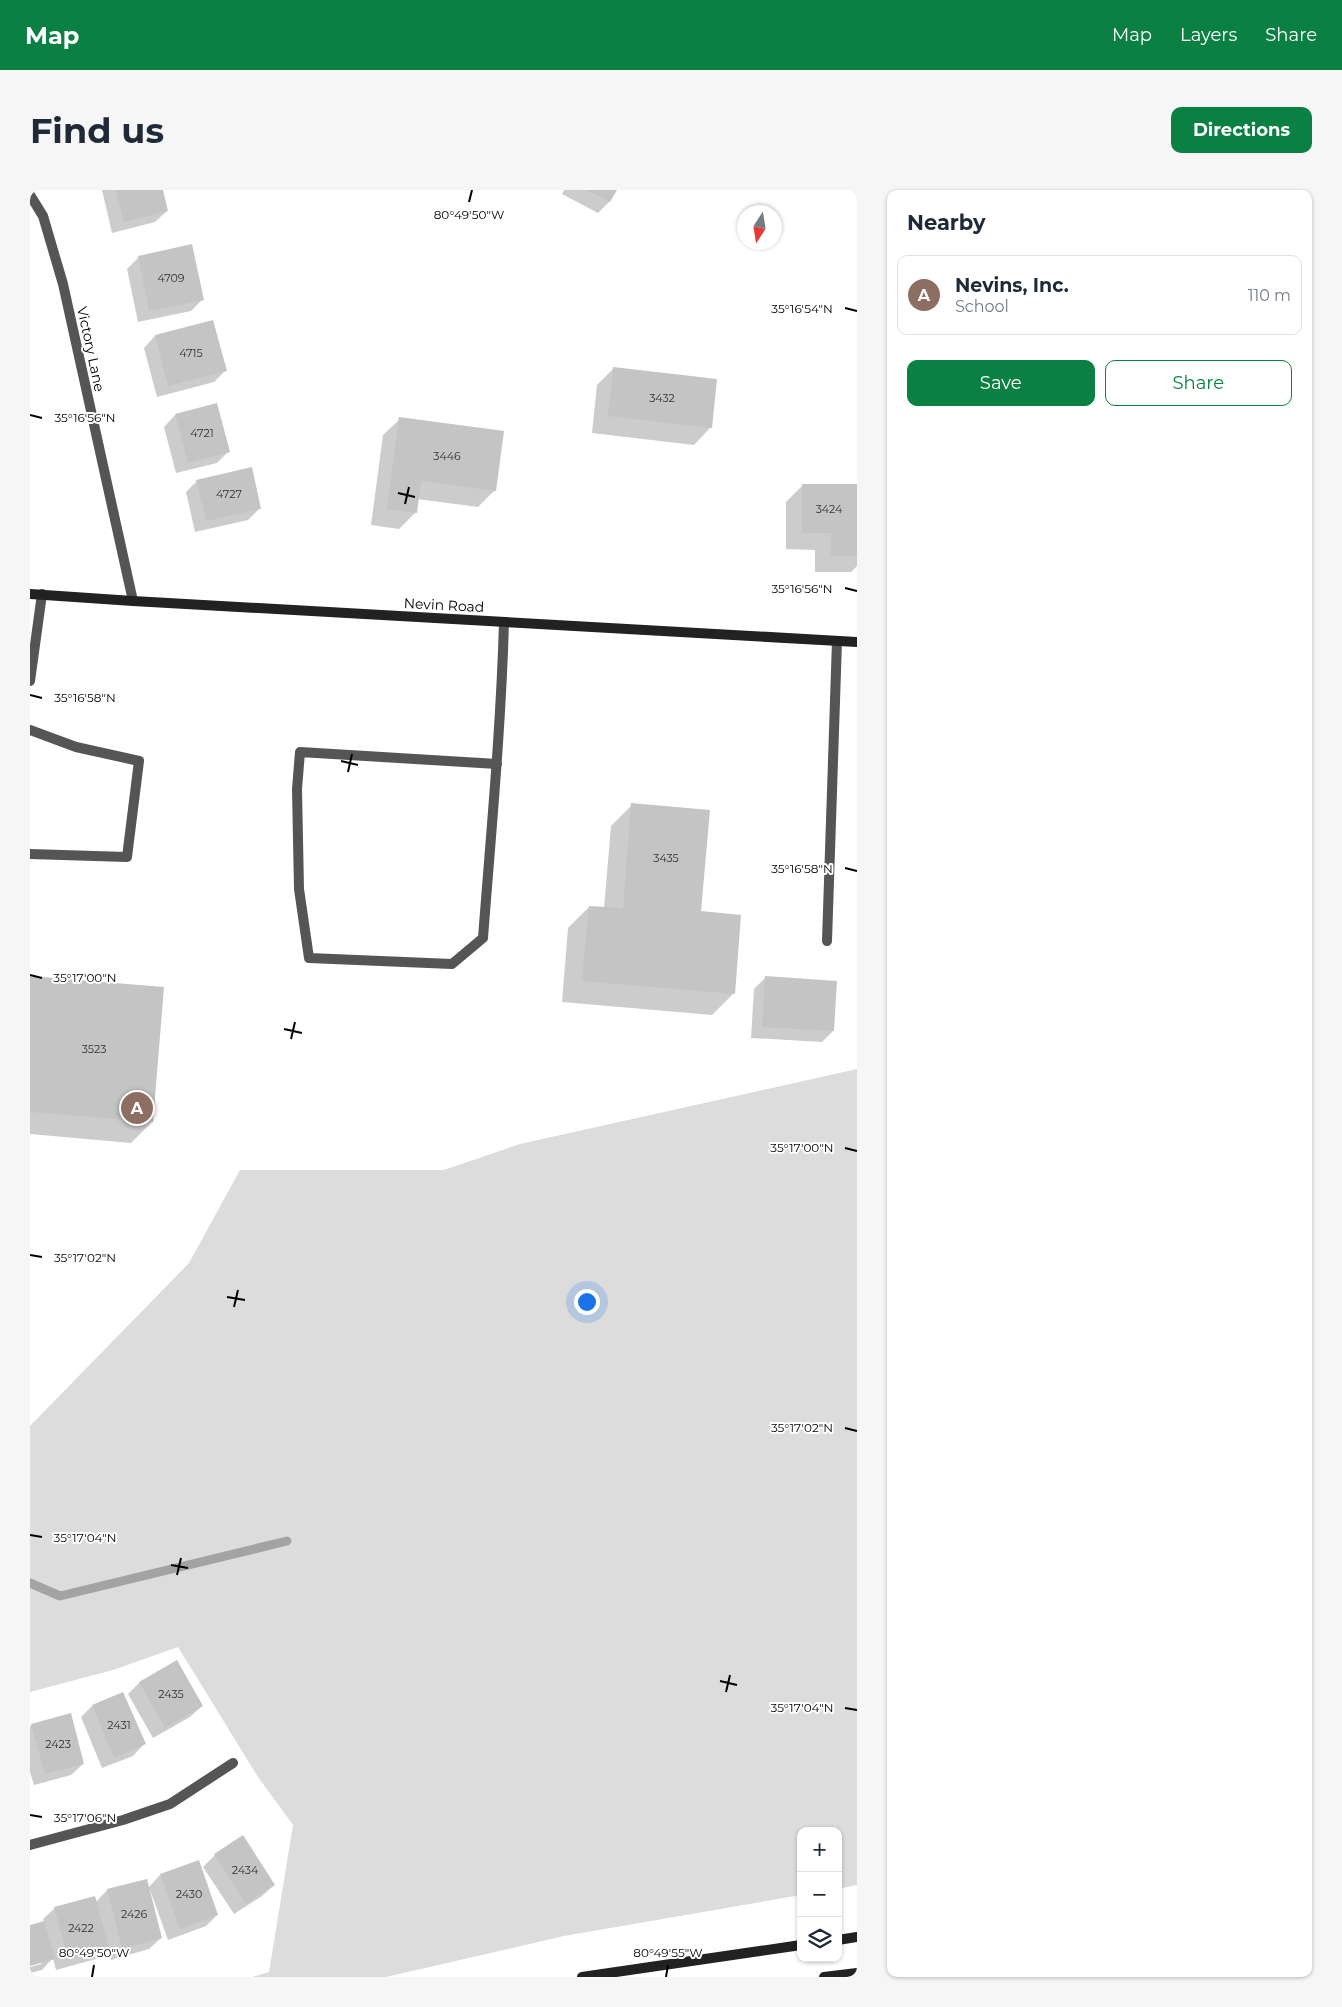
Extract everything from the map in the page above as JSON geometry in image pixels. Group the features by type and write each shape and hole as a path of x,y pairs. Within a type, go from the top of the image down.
{"street":[{"name":"Victory Lane","path":"30,195 43,216 63,284 133,601"},
{"name":"Nevin Road","path":"30,594 857,642"},
{"path":"30,681 42,594"},
{"path":"497,764 300,752 297,789 298,889 309,958 452,964 482,938 497,764 504,622"},
{"path":"827,941 837,641"},
{"path":"30,730 76,747 139,761 127,857 30,854"},
{"path":"30,1845 123,1820 170,1804 233,1763"},
{"path":"842,1939 857,1937"},
{"path":"582,1977 797,1946"},
{"path":"824,1977 857,1973"}],"shaded area":[{"path":"857,1069 857,1885 842,1888 842,1827 797,1827 797,1896 564,1936 386,1977 252,1977 269,1972 293,1825 258,1777 178,1647 113,1670 30,1692 30,1426 189,1263 240,1170 444,1170 520,1144"}],"building":[{"path":"116,190 163,190 168,211 124,222"},
{"path":"587,190 617,190 610,202"},
{"path":"192,244 204,300 149,311 138,256"},
{"path":"213,320 227,371 168,386 155,335"},
{"path":"613,367 717,379 712,428 608,416"},
{"path":"217,403 230,452 188,463 175,414"},
{"path":"399,417 504,431 496,491 421,481 417,513 387,509"},
{"path":"252,467 261,509 206,521 196,480"},
{"path":"802,484 857,484 857,556 831,556 831,533 802,533"},
{"path":"631,803 710,810 701,911 741,915 735,994 582,981 589,906 623,908"},
{"path":"30,976 164,987 153,1122 30,1112"},
{"path":"765,976 837,981 834,1031 762,1027"},
{"path":"177,1660 203,1706 165,1728 139,1682"},
{"path":"123,1692 146,1744 114,1758 92,1705"},
{"path":"71,1713 84,1764 45,1774 31,1724"},
{"path":"243,1835 275,1885 246,1904 214,1854"},
{"path":"199,1860 218,1915 180,1929 160,1874"},
{"path":"147,1879 162,1938 122,1949 107,1889"},
{"path":"95,1896 109,1948 68,1959 54,1907"},
{"path":"44,1921 55,1959 30,1966 30,1925"}],"waterway":[{"path":"30,1583 60,1596 287,1541"}],"place":[{"name":"Nevins, Inc.","path":"137,1108"}]}
